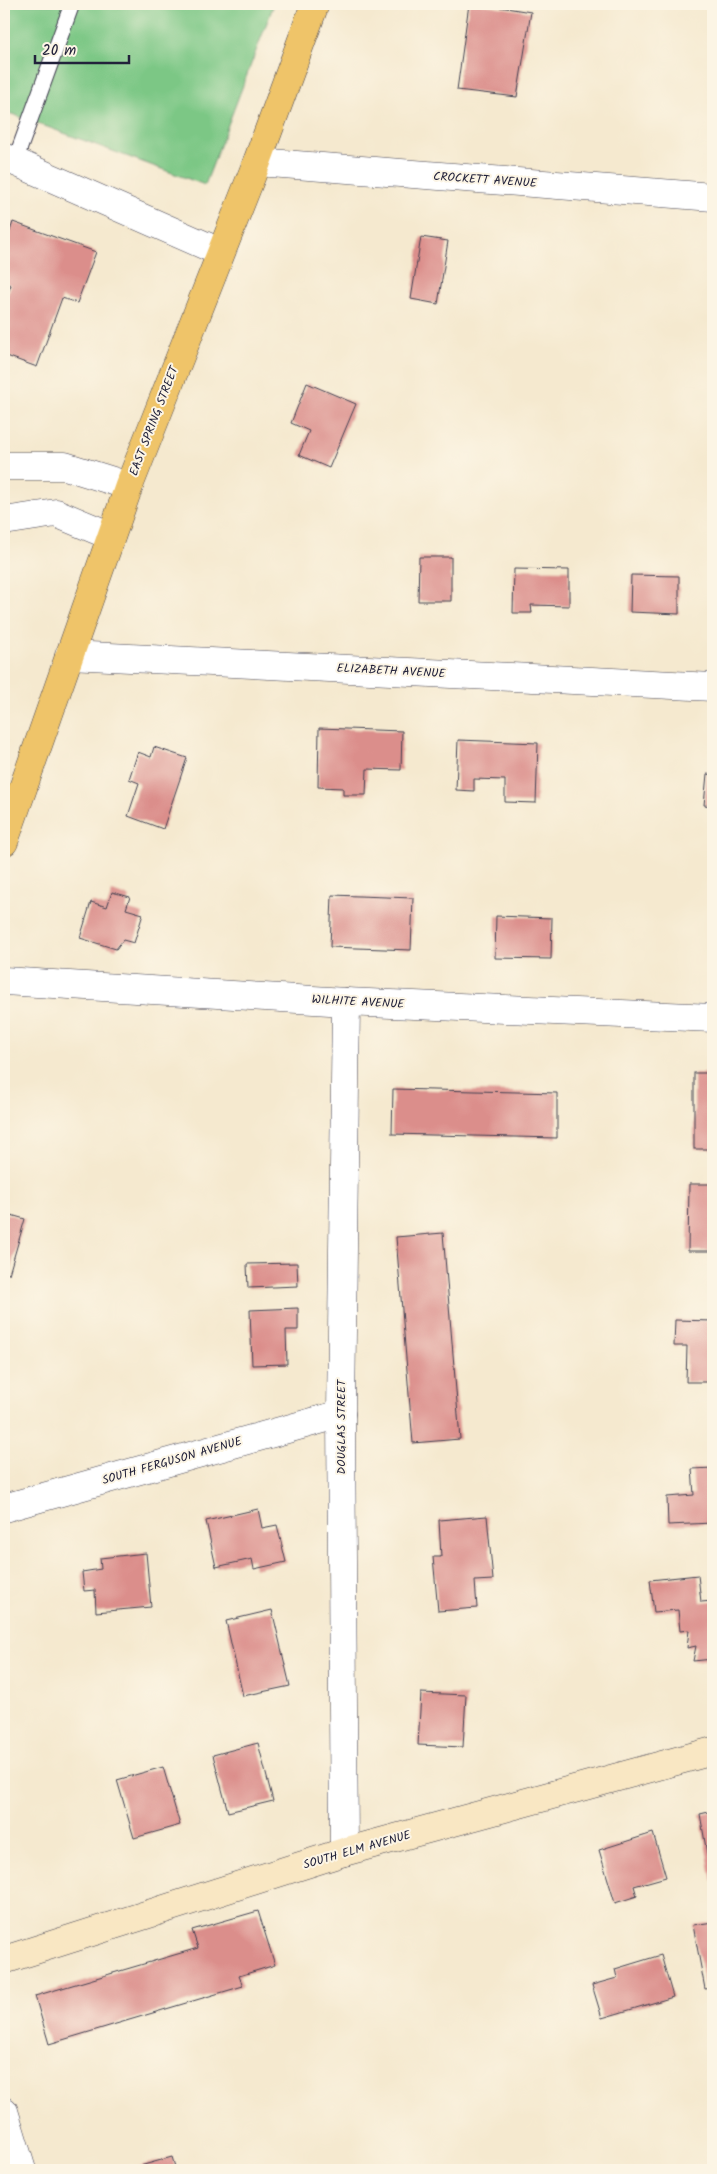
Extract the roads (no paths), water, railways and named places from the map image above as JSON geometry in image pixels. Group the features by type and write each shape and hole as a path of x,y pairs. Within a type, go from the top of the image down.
{"main road":[{"name":"EAST SPRING STREET","path":"4,842 129,486 257,162 315,4"}],"street":[{"path":"9,159 220,252"},
{"name":"CROCKETT AVENUE","path":"257,162 713,197"},
{"path":"4,466 65,466 129,486"},
{"path":"4,521 56,513 111,536"},
{"name":"ELIZABETH AVENUE","path":"69,655 713,688"},
{"name":"WILHITE AVENUE","path":"4,981 346,1002 713,1018"},
{"name":"DOUGLAS STREET","path":"344,1852 341,1414 346,1002"},
{"name":"SOUTH FERGUSON AVENUE","path":"4,1508 341,1414"},
{"name":"SOUTH ELM AVENUE","path":"4,1960 344,1852 713,1751"},
{"path":"4,2112 22,2170"}],"lane":[{"path":"9,159 72,4"}]}
